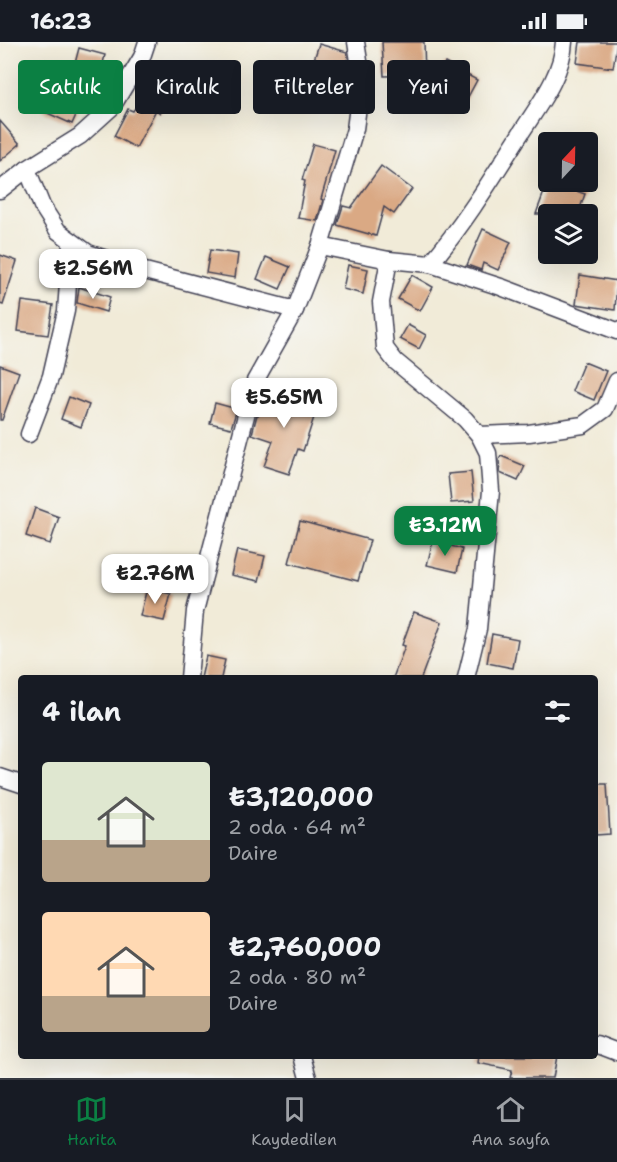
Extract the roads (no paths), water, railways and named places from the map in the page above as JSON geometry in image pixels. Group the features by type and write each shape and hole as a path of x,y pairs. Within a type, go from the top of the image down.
{"street":[{"path":"0,190 27,169 80,136 112,107 142,57 147,42"},
{"path":"189,675 195,611 255,381 295,310 320,246 355,129 359,99 359,61 356,42"},
{"path":"429,264 473,210 554,81 564,42"},
{"path":"27,169 42,206 58,231 71,243 88,253 141,270 295,310"},
{"path":"29,434 51,376 66,311 71,243"},
{"path":"320,246 390,260 429,264 501,287 617,331"},
{"path":"390,260 381,302 385,348 395,361 465,419 479,435 488,453 491,491 478,629 467,675"},
{"path":"479,435 529,433 583,425 605,409 617,381"},
{"path":"0,777 18,783"},
{"path":"598,1045 617,1052"},
{"path":"303,1059 308,1078"}]}
